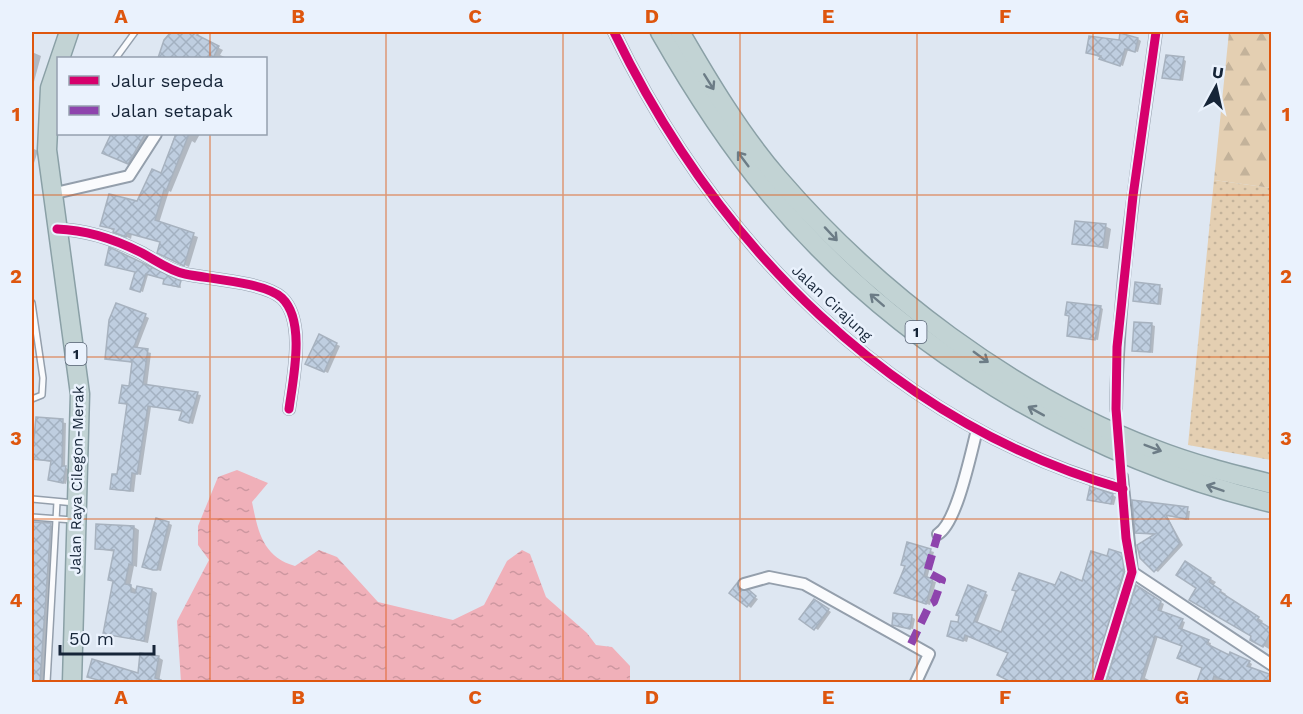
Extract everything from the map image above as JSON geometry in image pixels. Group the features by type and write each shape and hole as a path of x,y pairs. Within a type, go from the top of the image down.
{"highway":[{"name":"Jalan Raya Cilegon-Merak","path":"60,57 69,32"},
{"name":"1","path":"660,32 697,95 769,194 831,260 901,321 999,391 1080,435 1147,464 1224,492 1272,503"},
{"name":"1","path":"680,32 710,84 777,177 849,253 917,311 1010,378 1075,414 1154,449 1272,483"},
{"name":"Jalan Raya Cilegon-Merak","path":"57,66 48,103 47,150 51,194 79,383 78,512 72,682"}],"street":[{"name":"Jalan Cirajung","path":"614,32 639,82 692,167 721,207 784,280 881,368 944,411 1023,454 1058,469 1122,483 1126,538 1132,572"},
{"path":"1116,409 1118,335 1133,196 1156,32"},
{"path":"51,194 129,176 155,135"},
{"path":"57,229 75,230 102,237 132,248 182,273 248,284 282,297 291,314 297,345 289,409"},
{"path":"938,534 944,530 951,516 977,429"},
{"path":"1098,682 1132,572 1272,666"},
{"path":"744,584 769,577 804,584 929,654 916,682"}],"lane":[{"path":"117,57 135,32"},
{"path":"32,303 44,378 42,395 32,399"},
{"path":"32,499 57,502 78,512"},
{"path":"47,682 57,502"},
{"path":"32,517 56,519 78,512"}],"green space":[{"path":"1229,32 1271,32 1271,188 1214,180"},
{"path":"1214,180 1271,188 1271,460 1188,445"}],"water":[{"path":"237,470 268,483 252,502 260,533 269,550 284,562 295,566 319,550 337,557 378,602 453,620 484,605 507,561 522,550 530,554 546,597 587,633 596,645 612,647 630,666 630,682 181,682 177,621 209,560 198,545 198,526 218,477"}],"building":[{"path":"171,32 200,32 197,35 219,46 214,57 158,57 164,40"},
{"path":"1120,33 1138,38 1135,52 1125,49 1120,66 1099,59 1101,56 1086,53 1089,36 1119,40"},
{"path":"1166,55 1184,57 1180,80 1162,78"},
{"path":"111,135 144,135 128,164 102,153"},
{"path":"176,135 189,135 166,191 164,190 155,220 194,233 184,266 157,253 160,242 127,233 126,237 113,232 114,229 100,226 109,194 137,201 152,169 161,173"},
{"path":"1075,221 1106,224 1103,247 1072,244"},
{"path":"109,247 181,281 179,287 163,284 164,279 146,274 140,292 130,289 135,272 105,265"},
{"path":"1135,282 1160,285 1158,304 1133,301"},
{"path":"1067,302 1101,306 1095,340 1067,336 1069,316 1065,315"},
{"path":"116,303 146,314 134,347 148,349 143,384 198,392 189,423 179,420 182,411 148,406 137,474 132,473 130,491 110,489 112,474 117,474 127,404 119,403 122,385 129,386 132,362 105,359 109,320"},
{"path":"1134,322 1152,323 1150,352 1132,351"},
{"path":"319,334 337,343 324,372 305,364"},
{"path":"36,417 63,419 62,466 66,466 63,483 48,480 51,461 32,459"},
{"path":"1090,486 1113,494 1111,504 1087,500"},
{"path":"1132,500 1188,507 1186,519 1166,515 1180,543 1154,572 1140,558 1137,545 1155,534 1135,533"},
{"path":"156,518 169,522 157,570 153,570 142,567"},
{"path":"32,522 51,523 40,682 32,682"},
{"path":"96,524 134,526 132,565 129,564 125,584 131,585 131,592 135,593 137,586 152,589 144,641 103,634 113,581 108,580 114,550 95,549"},
{"path":"907,542 931,549 924,576 933,579 926,604 894,593 905,566 901,565"},
{"path":"1109,549 1122,553 1124,571 1091,682 1011,682 997,675 1008,653 965,635 963,641 947,636 951,621 958,622 959,616 956,615 968,585 986,592 974,621 1001,632 1016,591 1012,590 1019,573 1055,585 1061,572 1082,581 1091,551 1107,556"},
{"path":"1185,561 1211,578 1209,582 1221,590 1220,592 1259,617 1257,620 1272,629 1263,647 1250,640 1251,636 1189,600 1196,588 1176,575"},
{"path":"737,583 739,590 749,590 756,596 747,607 729,593"},
{"path":"1136,585 1161,601 1158,610 1183,619 1179,628 1209,640 1207,644 1229,655 1230,652 1250,661 1247,666 1272,675 1272,682 1228,682 1214,676 1212,682 1197,682 1202,668 1177,658 1182,646 1155,636 1140,682 1106,682"},
{"path":"814,599 829,609 814,630 799,619"},
{"path":"893,613 912,615 910,629 892,625"},
{"path":"140,653 159,656 155,678 161,680 160,682 105,682 87,677 92,659 138,673"}],"tunnel":[{"path":"1116,409 1122,477"}],"marked path":[{"path":"911,644 930,604 934,602 942,580 927,572 938,534"}],"cycle path":[{"path":"614,32 656,110 704,184 759,253 820,316 887,372 960,420 1039,459 1123,489"},
{"path":"1098,682 1132,572 1126,538 1116,409 1117,347 1133,196 1156,32"},
{"path":"57,229 79,231 110,239 130,247 167,268 195,276 263,288 282,298 294,321 296,335 295,367 289,409"}]}
